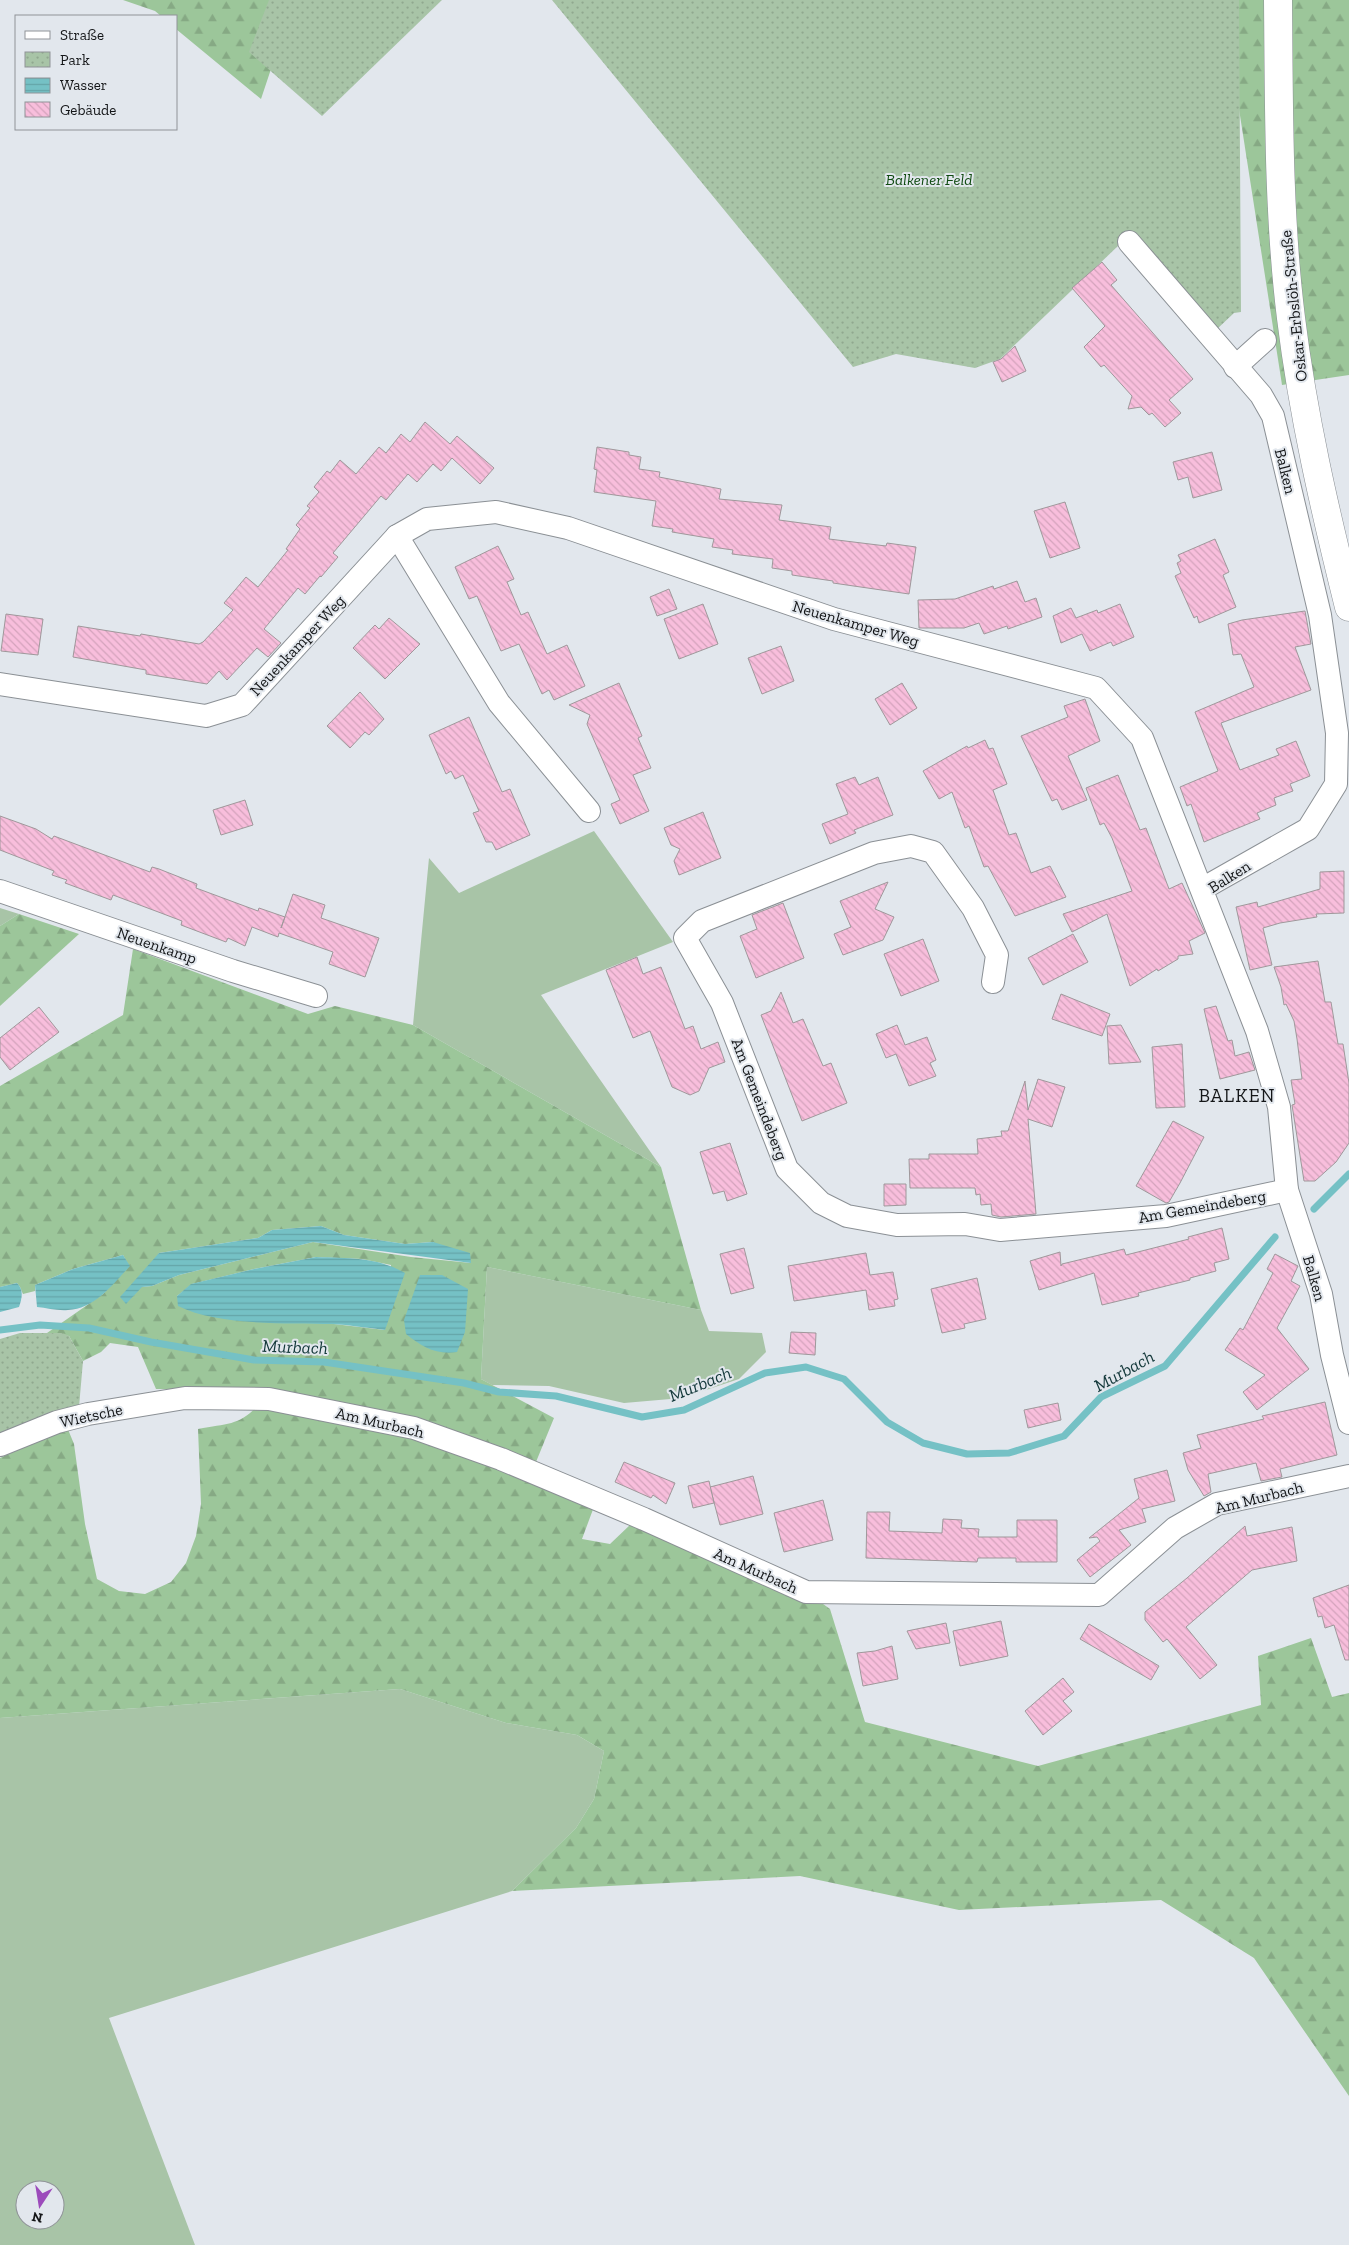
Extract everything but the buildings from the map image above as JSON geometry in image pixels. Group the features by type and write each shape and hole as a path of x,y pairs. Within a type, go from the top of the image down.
{"main road":[{"name":"Oskar-Erbslöh-Straße","path":"1278,0 1280,139 1291,316 1304,413 1325,511 1349,607"}],"street":[{"name":"Balken","path":"1129,242 1261,395 1272,416 1312,575 1320,616 1337,733 1336,784 1308,829 1202,889 1258,1031 1269,1069 1279,1106 1287,1190 1321,1294 1332,1355 1349,1422"},
{"path":"1235,367 1265,340"},
{"name":"Neuenkamper Weg","path":"0,684 206,716 242,704 397,536 427,519 496,512 568,528 834,619 1096,688 1141,736 1202,889"},
{"path":"397,536 499,703 589,811"},
{"name":"Am Gemeindeberg","path":"993,982 997,955 973,908 933,852 911,846 874,853 702,921 686,938 722,1003 787,1169 820,1203 847,1216 897,1225 965,1224 1000,1230 1166,1216 1287,1190"},
{"name":"Neuenkamp","path":"0,891 233,971 316,996"},
{"name":"Wietsche","path":"0,1445 57,1422 88,1414 185,1398"},
{"name":"Am Murbach","path":"185,1398 269,1399 414,1428 501,1459 644,1519 806,1592 1099,1595 1175,1528 1217,1504 1349,1476"}],"green space":[{"path":"123,0 294,0 261,99 178,31 178,15 160,15 155,11"},
{"path":"269,0 442,0 322,116 249,52"},
{"name":"Balkener Feld","path":"552,0 1239,0 1241,312 1234,313 1216,330 1119,245 1000,359 975,368 896,354 853,367"},
{"path":"1222,0 1349,0 1349,375 1282,385"},
{"path":"594,831 673,942 541,995 661,1167 413,1025 429,858 459,893"},
{"path":"0,908 19,914 0,926"},
{"path":"19,914 79,934 0,1006 0,926"},
{"path":"133,949 308,1014 335,1006 413,1025 661,1167 701,1310 487,1267 481,1379 554,1418 529,1479 595,1504 582,1539 610,1544 631,1524 783,1575 830,1609 865,1722 1038,1766 1261,1705 1258,1656 1311,1638 1332,1697 1349,1693 1349,2096 1254,1958 1161,1900 959,1910 800,1876 512,1891 576,1828 594,1799 604,1751 577,1735 506,1723 400,1689 0,1718 0,1458 67,1427 74,1444 85,1524 97,1579 119,1591 145,1594 171,1582 186,1563 196,1536 201,1504 198,1429 228,1424 242,1419 264,1398 252,1390 156,1389 138,1347 110,1343 101,1352 83,1361 69,1336 47,1333 103,1294 129,1266 123,1255 73,1269 35,1285 35,1291 23,1294 17,1283 0,1287 0,1086 123,1015","holes":["321,1226 344,1235 405,1244 433,1242 471,1263 411,1257 313,1242 179,1275 152,1286 141,1287 159,1253 258,1238 272,1230","316,1257 362,1259 391,1265 385,1330 334,1324 177,1296 192,1284"]},
{"path":"487,1267 701,1310 709,1331 762,1333 766,1352 739,1379 682,1398 624,1403 549,1386 492,1385 481,1379"},
{"path":"20,1333 62,1333 69,1336 83,1361 79,1407 0,1435 0,1339"},
{"path":"400,1689 506,1723 577,1735 604,1751 594,1799 576,1828 512,1891 109,2018 195,2245 0,2245 0,1718"}],"water":[{"path":"321,1226 344,1235 405,1244 433,1242 470,1253 471,1263 313,1242 179,1275 152,1286 142,1287 126,1304 120,1297 159,1253 258,1238 272,1230"},
{"path":"123,1255 130,1266 110,1288 87,1305 78,1309 68,1310 37,1307 35,1285 73,1269"},
{"path":"316,1257 373,1261 405,1273 385,1330 332,1324 232,1320 213,1317 178,1306 177,1296 191,1284"},
{"path":"420,1275 442,1275 468,1289 465,1332 457,1352 449,1353 430,1349 406,1334 404,1320"},
{"path":"17,1283 21,1288 22,1294 19,1307 0,1312 0,1287"}],"waterway":[{"name":"Murbach","path":"1314,1209 1349,1174"},
{"name":"Murbach","path":"0,1330 40,1325 89,1328 151,1342 254,1360 324,1362 464,1383 499,1392 556,1396 642,1417 684,1410 765,1373 806,1367 844,1379 887,1422 923,1443 967,1454 1009,1453 1064,1436 1101,1397 1165,1366 1275,1237"}],"district":[{"name":"BALKEN","path":"1237,1095"}]}
